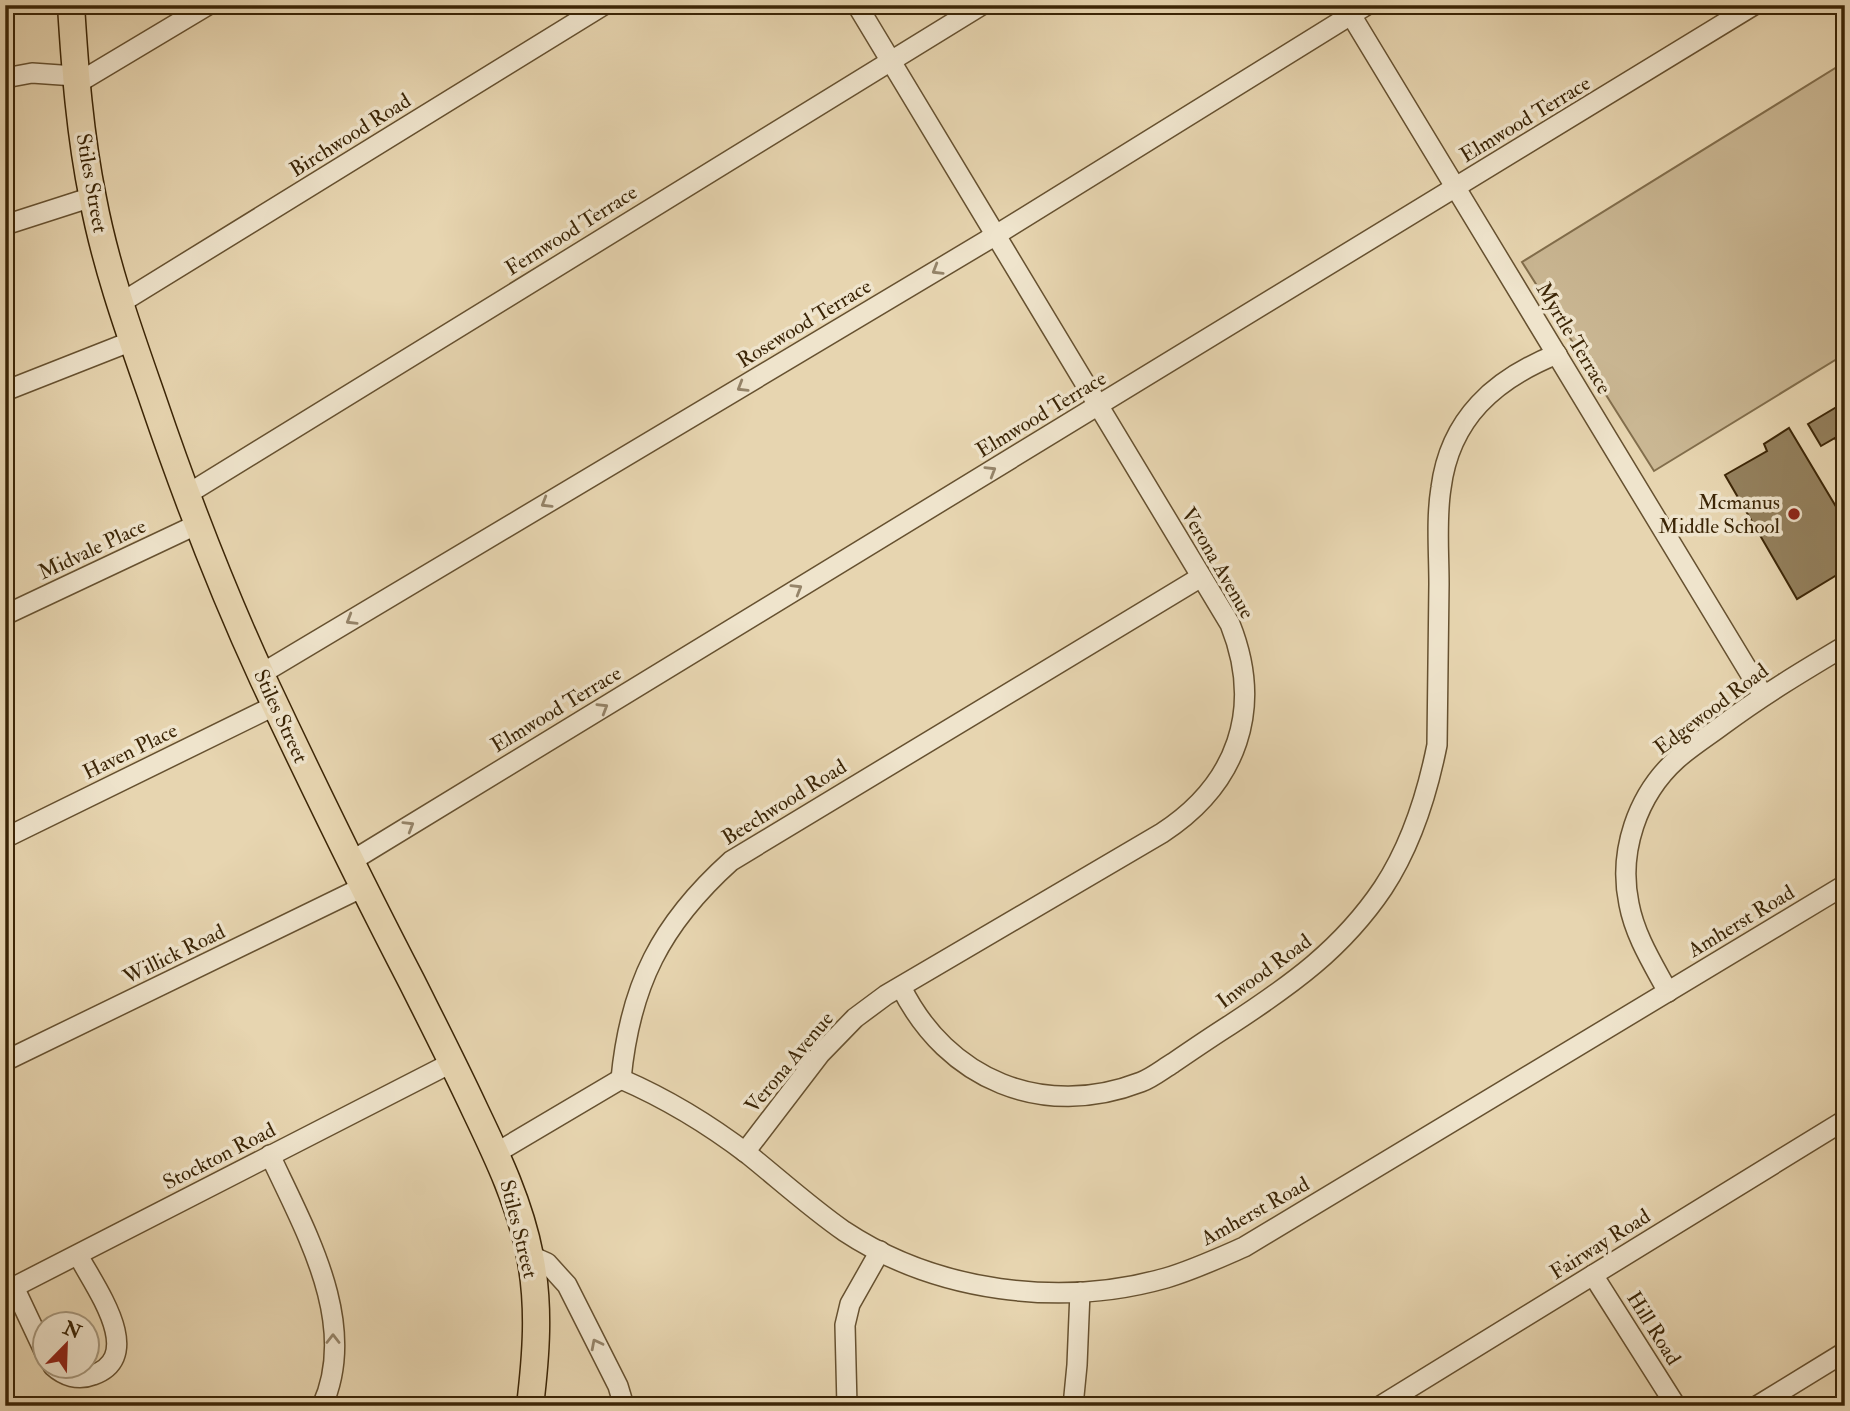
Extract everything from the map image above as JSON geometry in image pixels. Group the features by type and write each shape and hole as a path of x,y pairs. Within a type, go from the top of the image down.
{"main road":[{"name":"Stiles Street","path":"71,5 76,80 92,197 119,304 186,495 261,674 350,862 453,1062 517,1202 531,1259 537,1351 530,1406"}],"street":[{"path":"5,78 32,73 76,80 208,5"},
{"name":"Birchwood Road","path":"119,304 604,5"},
{"name":"Verona Avenue","path":"745,1152 820,1054 855,1018 901,987 1162,833 1195,809 1217,783 1233,754 1245,705 1244,672 1230,624 857,5"},
{"name":"Fernwood Terrace","path":"186,495 982,5"},
{"name":"Elmwood Terrace","path":"350,862 1754,5"},
{"name":"Myrtle Terrace","path":"1354,9 1456,187 1763,695"},
{"name":"Rosewood Terrace","path":"261,674 996,235 1354,9"},
{"path":"5,225 92,197"},
{"path":"5,391 132,341"},
{"name":"Inwood Road","path":"901,987 919,1019 932,1034 945,1048 976,1071 1029,1093 1058,1097 1087,1096 1110,1093 1145,1081 1282,991 1337,945 1369,906 1397,864 1418,818 1430,782 1437,745 1439,503 1448,457 1462,427 1487,395 1520,370 1557,354"},
{"name":"Midvale Place","path":"5,615 198,524"},
{"name":"Beechwood Road","path":"621,1079 631,1014 653,957 687,904 731,861 1201,577"},
{"name":"Edgewood Road","path":"1668,992 1642,942 1629,905 1626,865 1633,826 1647,796 1666,771 1690,749 1763,695 1845,646"},
{"name":"Haven Place","path":"5,838 276,705"},
{"name":"Amherst Road","path":"621,1079 655,1094 745,1152 844,1230 880,1251 918,1268 958,1280 1041,1293 1124,1287 1204,1265 1244,1247 1845,885"},
{"name":"Willick Road","path":"5,1061 363,887"},
{"name":"Stockton Road","path":"10,1288 453,1062"},
{"path":"496,1153 621,1079"},
{"name":"Fairway Road","path":"1380,1406 1845,1120"},
{"path":"270,1155 312,1245 328,1289 333,1356 322,1406"},
{"path":"848,1406 845,1325 850,1304 880,1251"},
{"path":"78,1255 118,1337 118,1350 113,1362 102,1369"},
{"path":"531,1259 547,1263 567,1284 618,1386 624,1406"},
{"name":"Hill Road","path":"1593,1275 1676,1406"},
{"path":"10,1288 32,1329"},
{"path":"1073,1406 1080,1292"},
{"path":"1757,1406 1845,1352"}],"shaded area":[{"path":"1845,62 1845,354 1654,471 1522,262"}],"building":[{"name":"Mcmanus Middle School","path":"1845,402 1845,441 1838,445 1835,438 1821,446 1808,424"},
{"name":"Mcmanus Middle School","path":"1789,428 1841,515 1845,513 1845,570 1797,599 1725,475 1767,451 1764,444"}],"place":[{"name":"Mcmanus Middle School","path":"1794,514"}]}
